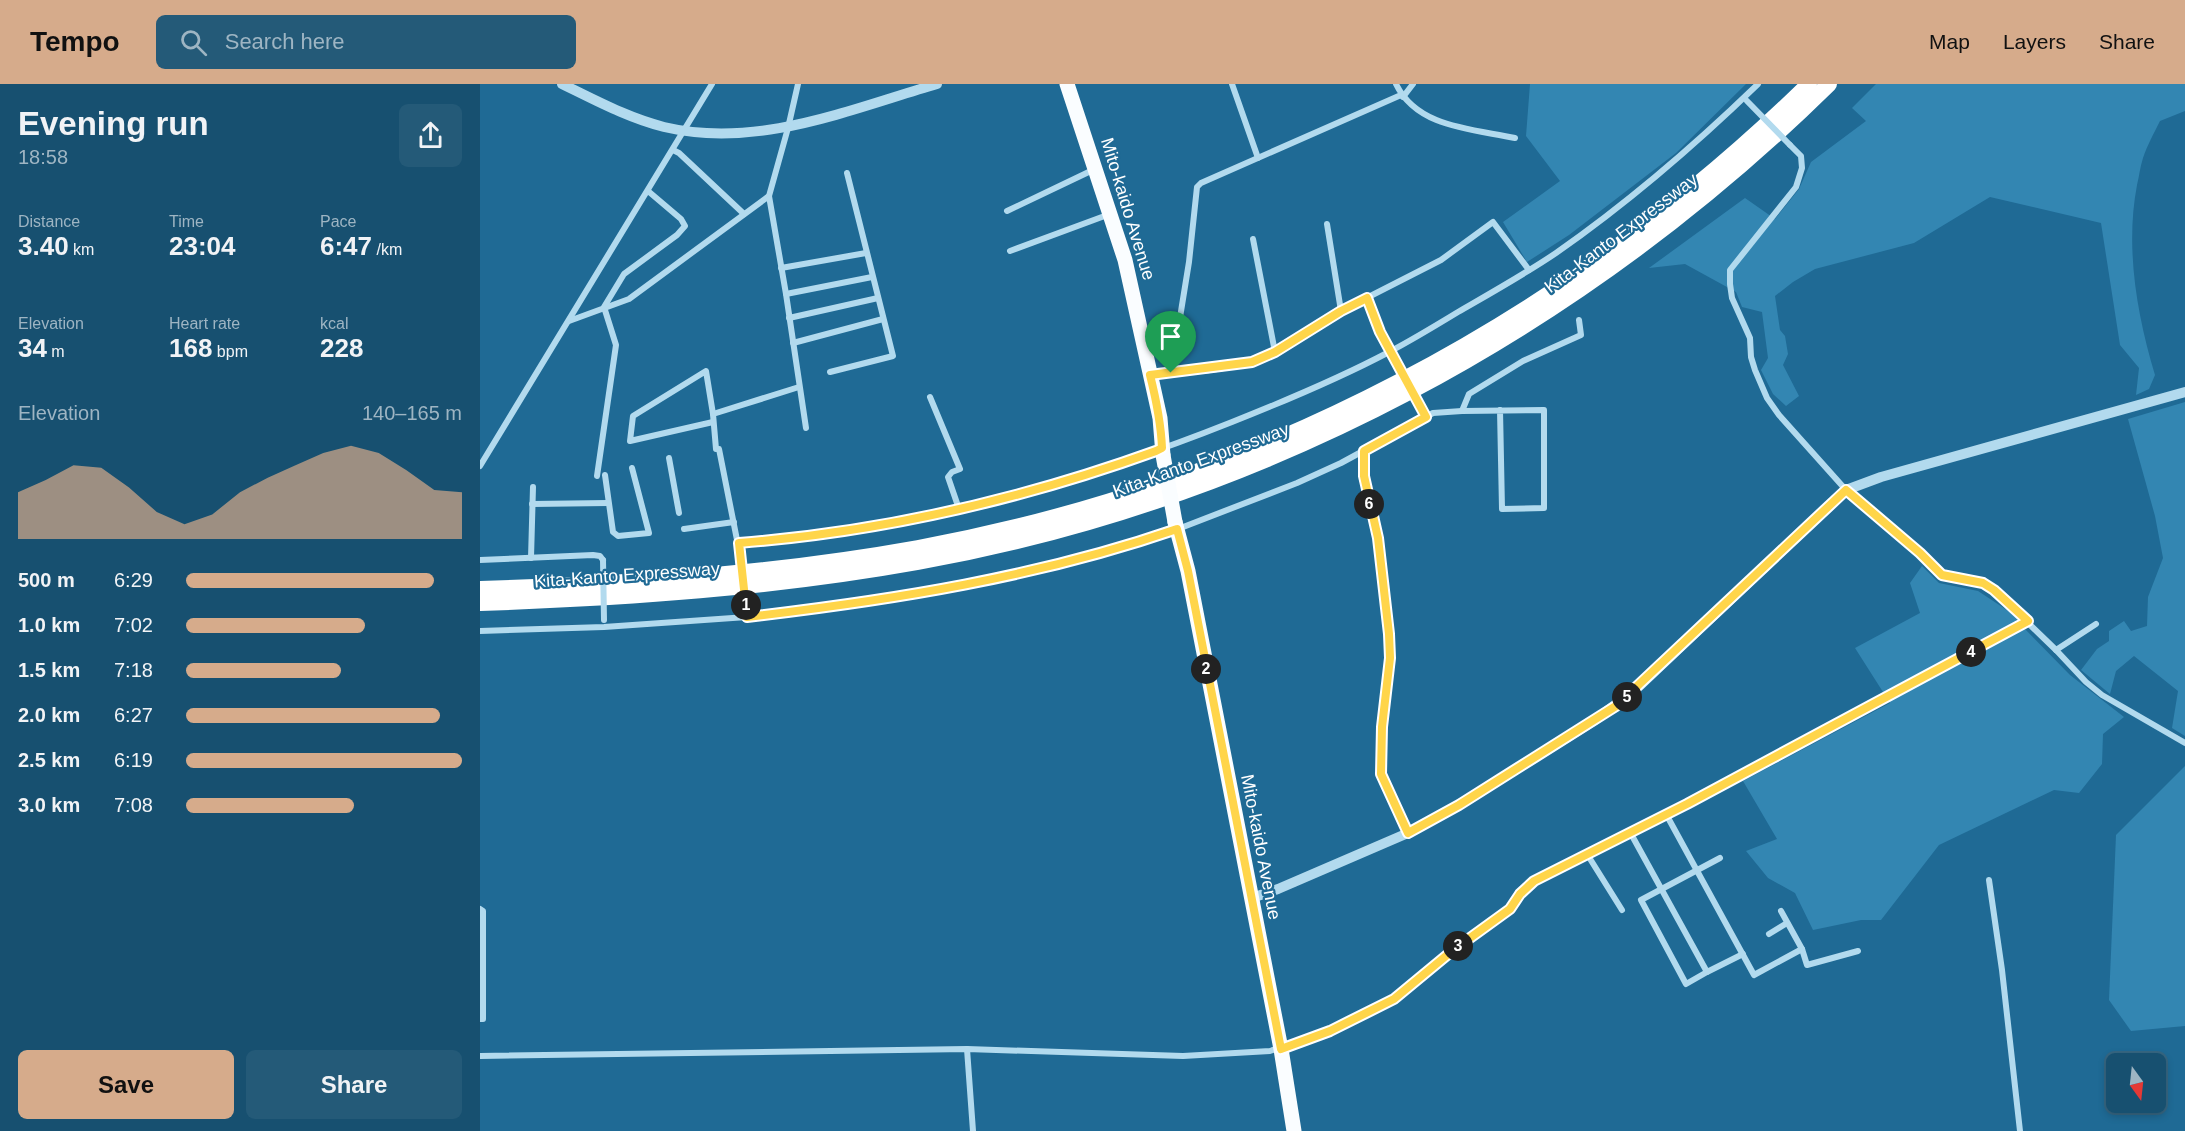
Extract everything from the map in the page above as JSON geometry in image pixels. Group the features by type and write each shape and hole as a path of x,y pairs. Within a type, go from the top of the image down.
{"highway":[{"name":"Kita-Kanto Expressway","path":"480,589 662,581 758,571 909,549 1049,518 1123,497 1209,467 1360,402 1423,370 1529,308 1663,212 1721,165 1809,84"},
{"name":"Kita-Kanto Expressway","path":"480,603 663,594 758,585 909,563 1052,532 1212,481 1294,447 1367,413 1430,381 1537,319 1596,279 1680,216 1784,128 1829,84"}],"main road":[{"name":"Mito-kaido Avenue","path":"1067,84 1111,213 1132,290 1160,418 1281,1049 1294,1131"}],"street":[{"path":"562,84 634,118 684,131 742,134 788,128 937,84"},
{"path":"480,466 712,84"},
{"path":"798,84 769,196 806,428"},
{"path":"1232,84 1258,158"},
{"path":"1396,84 1402,96 1435,121 1515,138"},
{"path":"1171,373 1188,271 1197,187 1201,183 1402,96 1413,84"},
{"path":"739,546 959,508 1053,485 1167,451 1393,354 1529,270 1598,223 1666,169 1745,99 1758,84"},
{"path":"1745,99 1800,156 1802,168 1796,187 1730,270 1732,298 1750,338 1751,357 1767,398 1798,438 1846,490 1920,553 1942,575 1983,583 1994,590 2102,695 2185,743"},
{"path":"673,150 744,214"},
{"path":"1007,211 1096,169"},
{"path":"830,372 894,356 847,173"},
{"path":"632,468 649,533 618,536 613,532 601,476 616,345 604,307 624,274 677,235 685,226 681,219 648,191"},
{"path":"569,321 629,299 769,196"},
{"path":"1010,251 1111,213"},
{"path":"1150,375 1252,362 1275,352 1341,311 1441,260 1493,222 1529,270"},
{"path":"1327,224 1341,311"},
{"path":"1253,239 1275,352"},
{"path":"781,268 866,253"},
{"path":"786,294 872,277"},
{"path":"789,318 878,298"},
{"path":"1367,298 1380,332 1425,414"},
{"path":"793,343 884,319"},
{"path":"1462,411 1469,394 1523,361 1581,335 1579,320"},
{"path":"713,422 630,441 633,416 706,371 718,449 739,546 747,613"},
{"path":"712,414 799,387"},
{"path":"1252,898 1278,890 1408,833 1468,799 1616,706 1846,490 1881,477 2185,392"},
{"path":"930,397 960,469 952,472 948,477 959,508"},
{"path":"480,631 872,602 979,583 1076,559 1297,483 1364,451 1425,414 1442,412 1500,410 1544,410 1545,508 1502,509 1500,410"},
{"path":"1364,451 1364,476 1378,538 1389,634 1390,658 1382,727 1381,774 1408,833"},
{"path":"669,458 679,513"},
{"path":"531,558 534,487"},
{"path":"532,504 608,503"},
{"path":"684,529 734,522"},
{"path":"480,560 600,556 603,560 604,623"},
{"path":"480,1056 967,1048 1183,1056 1254,1053 1281,1049 1330,1031 1394,999 1452,951 1510,909 1520,894 1534,881 1666,814 2028,621"},
{"path":"2056,650 2096,624"},
{"path":"1666,814 1754,975 1802,949"},
{"path":"1630,832 1707,972"},
{"path":"1587,854 1622,910"},
{"path":"1720,858 1641,900 1686,984 1743,954"},
{"path":"1989,880 2002,970 2020,1131"},
{"path":"480,909 483,911 483,1019 480,1019"},
{"path":"1781,911 1802,949 1807,965 1858,951"},
{"path":"1769,934 1787,923"},
{"path":"967,1048 973,1131"}],"shaded area":[{"path":"1530,84 1746,84 1676,153 1569,235 1527,262 1503,222 1560,181 1526,136"},
{"path":"1876,84 2185,84 2185,111 2160,121 2146,149 2140,168 2134,209 2133,257 2138,305 2155,375 2149,389 2136,395 2139,368 2120,345 2101,223 1990,197 1914,243 1815,269 1775,296 1780,330 1785,336 1788,354 1783,365 1799,396 1786,406 1773,394 1761,370 1768,358 1762,312 1742,307 1736,292 1685,264 1649,268 1745,198 1775,219 1799,189 1811,162 1866,121 1852,108"},
{"path":"2185,402 2185,736 2172,728 2178,691 2134,656 2116,671 2110,694 2081,670 2097,649 2109,641 2109,631 2124,621 2131,631 2147,626 2148,597 2163,558 2155,516 2128,419"},
{"path":"1922,566 1939,583 1978,591 2016,616 2024,628 2070,675 2124,717 2103,734 2102,764 2079,793 2054,790 1939,845 1881,920 1861,920 1813,930 1795,893 1768,878 1746,851 1777,839 1743,781 1890,703 1855,648 1920,613 1910,583"},
{"path":"2185,766 2185,1026 2131,1031 2109,1000 2116,835"}],"route":[{"path":"1367,298 1380,332 1426,417 1364,451 1364,476 1378,538 1389,634 1389,682 1382,727 1381,774 1408,833 1459,805 1616,706 1846,490 1920,553 1942,575 1983,583 2028,621 1687,804 1534,881 1520,894 1510,909 1452,951 1394,999 1330,1031 1281,1049 1188,571 1177,529 1076,559 979,583 872,602 747,617 739,543 778,540 959,508 1053,485 1156,451 1162,448 1160,418 1150,375 1171,373 1227,367 1264,358 1341,311 1367,298"}]}
